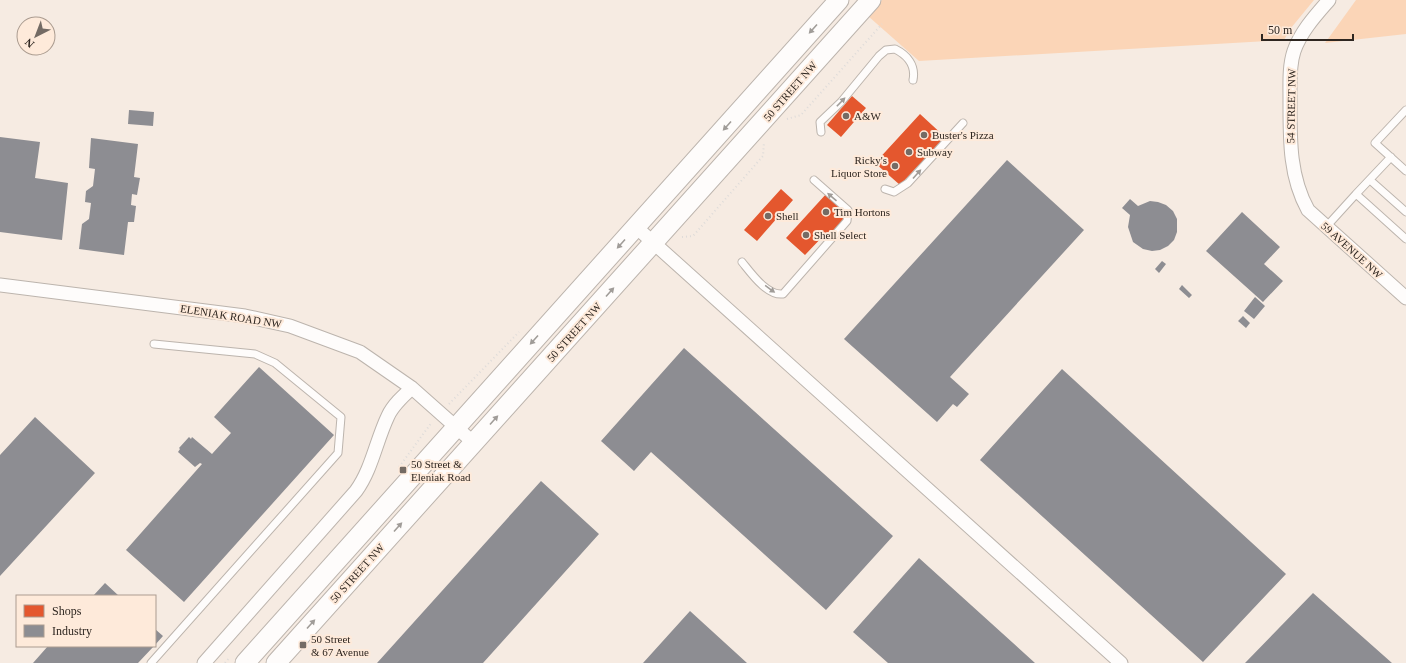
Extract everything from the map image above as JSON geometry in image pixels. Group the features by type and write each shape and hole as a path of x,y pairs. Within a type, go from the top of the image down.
{"main road":[{"path":"245,663 839,0"},
{"name":"50 STREET NW","path":"276,663 871,0"}],"street":[{"name":"54 STREET NW","path":"1301,198 1291,160 1290,72 1294,51 1304,30 1329,0"},
{"name":"59 AVENUE NW","path":"1301,198 1308,210 1406,298"},
{"path":"636,227 1120,663"},
{"name":"ELENIAK ROAD NW","path":"0,285 245,316 290,326 360,352 412,388 457,426 474,443"},
{"path":"204,663 356,491 364,480 388,415 399,400 412,388"}],"lane":[{"path":"821,132 820,122 841,102 879,56 886,50 895,49 908,59 914,72 913,80"},
{"path":"1406,110 1375,143 1406,170"},
{"path":"885,189 894,192 908,183 963,123"},
{"path":"1326,227 1391,157"},
{"path":"742,262 766,288 774,293 783,294 848,222 848,210 814,180"},
{"path":"1370,180 1406,212"},
{"path":"1356,194 1406,239"},
{"path":"151,663 338,453 341,417 275,363 255,354 154,344"}],"path":[{"path":"787,119 805,111 882,24"},
{"path":"682,236 693,236 764,156 764,142"}],"shaded area":[{"path":"882,0 1314,0 1291,28 1284,40 919,61 868,16"},
{"path":"1356,0 1406,0 1406,34 1325,43"}],"building: Shops":[{"name":"A&W","path":"852,96 866,108 841,137 827,125"},
{"path":"920,114 945,137 941,141 943,143 941,145 939,144 900,185 875,163"},
{"name":"Shell","path":"781,189 793,200 757,241 744,230"},
{"path":"827,193 843,208 844,222 830,237 826,233 805,255 786,238"}],"building: Industry":[{"path":"129,110 154,112 153,126 128,124"},
{"path":"0,137 40,142 35,178 68,183 62,240 0,232"},
{"path":"91,138 138,144 134,177 140,178 137,195 132,194 131,205 136,206 134,222 128,222 124,255 79,249 82,224 89,219 91,203 85,202 86,191 93,186 95,169 89,168"},
{"path":"1007,160 1084,230 950,377 969,394 957,407 953,404 937,422 844,339"},
{"path":"1130,199 1138,206 1150,201 1158,202 1166,205 1173,211 1177,219 1177,232 1174,240 1168,246 1160,250 1152,251 1143,249 1133,242 1128,227 1130,215 1122,208"},
{"path":"1242,212 1280,247 1264,264 1283,281 1263,302 1206,251"},
{"path":"1162,261 1166,264 1159,273 1155,269"},
{"path":"1182,285 1192,295 1189,298 1179,289"},
{"path":"1255,297 1265,306 1254,319 1244,311"},
{"path":"1243,316 1250,323 1246,328 1238,321"},
{"path":"684,348 893,536 826,610 651,452 634,471 601,441"},
{"path":"259,367 334,435 184,602 126,550 202,464 200,463 195,467 178,452 180,449 179,448 189,437 191,439 192,437 212,454 231,433 214,417"},
{"path":"1062,369 1286,574 1203,662 980,460"},
{"path":"35,417 95,473 0,576 0,455"},
{"path":"541,481 599,534 483,663 377,663"},
{"path":"919,558 1035,663 888,663 853,632"},
{"path":"105,583 118,595 94,595"},
{"path":"1313,593 1392,663 1245,663"},
{"path":"690,611 747,663 643,663"},
{"path":"156,630 163,636 156,644"},
{"path":"47,647 153,647 138,663 33,663"}],"place":[{"name":"A&W","path":"846,116"},
{"name":"Buster's Pizza","path":"924,135"},
{"name":"Subway","path":"909,152"},
{"name":"Ricky's Liquor Store","path":"895,166"},
{"name":"Tim Hortons","path":"826,212"},
{"name":"Shell","path":"768,216"},
{"name":"Shell Select","path":"806,235"},
{"name":"50 Street & Eleniak Road","path":"403,470"},
{"name":"50 Street & 67 Avenue","path":"303,645"}]}
